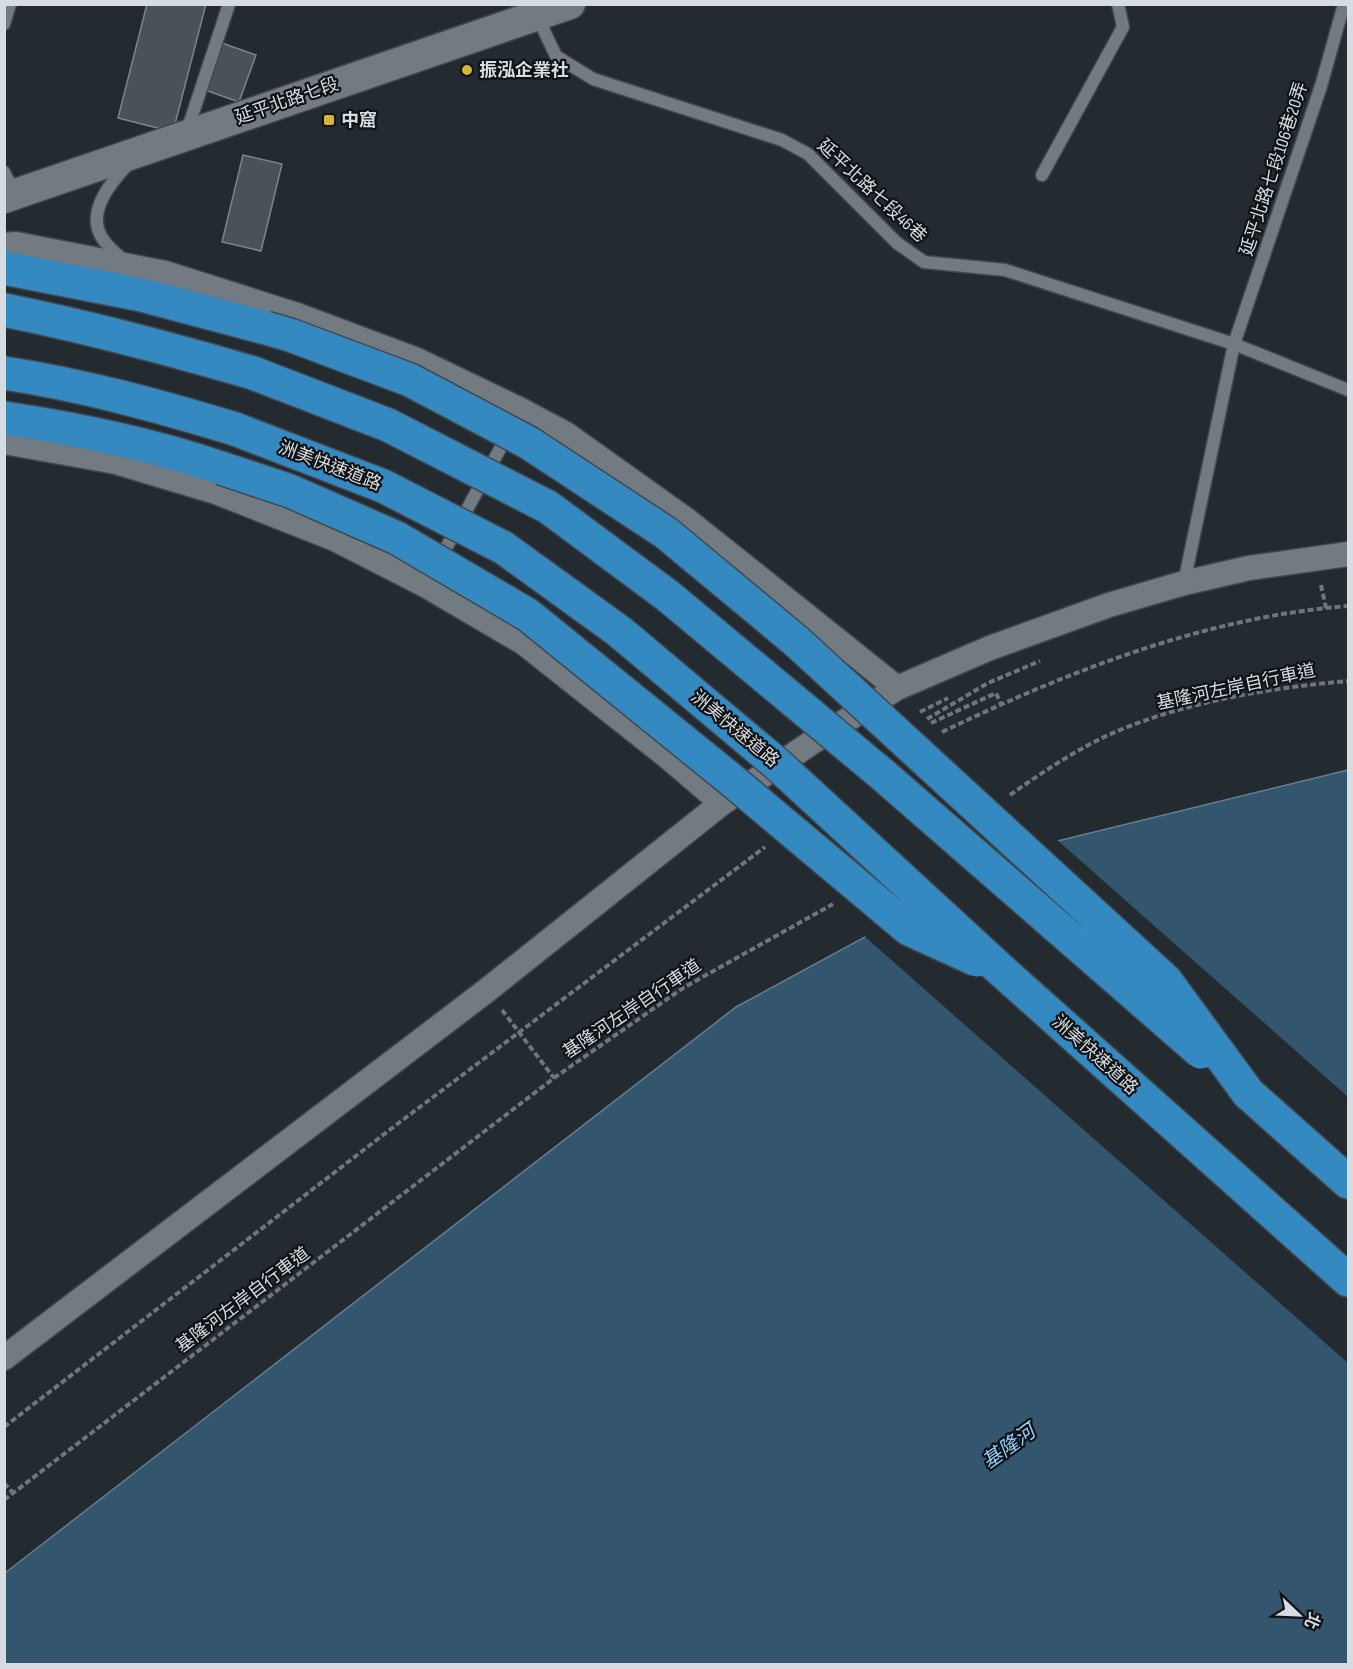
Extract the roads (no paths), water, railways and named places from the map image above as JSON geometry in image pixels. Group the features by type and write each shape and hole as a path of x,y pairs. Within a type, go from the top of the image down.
{"highway":[{"path":"4,268 142,295 266,328 410,380 529,443 666,533 796,641 1166,981 1248,1093"},
{"path":"4,310 62,321 253,373 388,425 548,507 668,596 874,768 1348,1182"},
{"name":"洲美快速道路","path":"4,373 68,384 169,409 235,429 383,486 504,548 620,632 777,764 1002,971 1348,1280"},
{"path":"4,418 48,424 175,452 290,491 398,538 528,615 729,778 909,929 1002,971"}],"street":[{"name":"延平北路七段","path":"8,188 143,150 570,4"},
{"path":"4,244 16,243 165,273 297,315 417,360 521,410 567,434 688,521 897,688"},
{"path":"4,442 116,462 216,492 335,539 425,585 524,643 668,757 722,803"},
{"path":"4,1358 486,991 722,803 897,688 990,648 1109,605 1184,583 1250,568 1348,554"}],"lane":[{"path":"4,24 10,4"},
{"path":"185,135 229,4"},
{"path":"1042,175 1123,27 1118,4"},
{"name":"延平北路七段106巷20弄","path":"1184,583 1234,344 1321,86 1344,4"},
{"name":"延平北路七段46巷","path":"537,16 556,56 593,79 782,140 808,154 897,243 924,262 1005,270 1234,344 1348,390"},
{"path":"129,265 104,241 96,219 102,198 112,181 143,150"},
{"path":"425,585 521,410"}],"water":[{"name":"基隆河","path":"1348,770 1348,1664 5,1664 5,1573 736,1007 1029,848"}],"place":[{"name":"振泓企業社","path":"467,70"},
{"name":"中窟","path":"329,120"}]}
